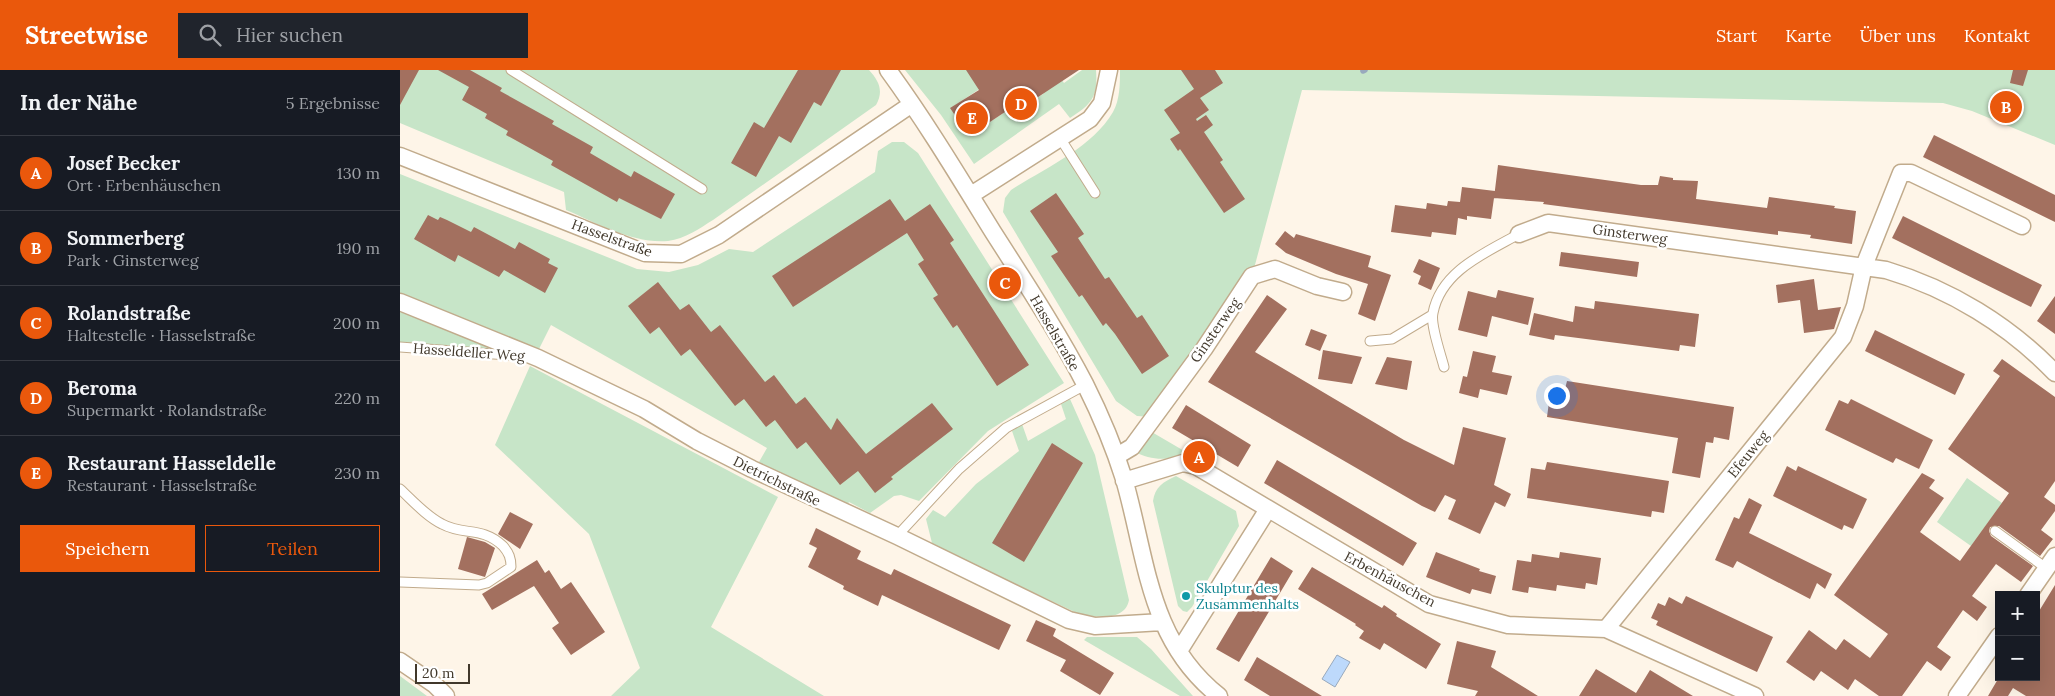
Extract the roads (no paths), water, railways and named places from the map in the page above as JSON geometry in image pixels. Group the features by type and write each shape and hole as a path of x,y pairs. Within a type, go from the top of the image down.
{"street":[{"name":"Hasselstraße","path":"888,70 912,104 1048,319 1085,385 1116,456 1124,481 1148,582 1162,622 1179,651 1204,682 1219,696"},
{"path":"970,195 1090,119 1104,98 1109,70"},
{"name":"Hasselstraße","path":"400,156 645,253 681,254 719,235 912,104"},
{"path":"1864,266 1901,173 1911,173 2022,226"},
{"name":"Ginsterweg","path":"1519,234 1548,222 1864,266 1910,277 1962,302 2018,339 2055,372"},
{"name":"Efeuweg","path":"1606,629 1834,350 1843,337 1855,306 1864,266"},
{"name":"Ginsterweg","path":"1116,456 1132,447 1204,350 1252,276 1275,269 1317,286 1343,292"},
{"name":"Dietrichstraße","path":"400,302 538,358 644,409 697,441 752,469 897,536 1069,620 1095,626 1162,622"},
{"name":"Erbenhäuschen","path":"1124,481 1183,463 1196,466 1429,604 1508,625 1606,629 1755,696"},
{"path":"1179,651 1268,508"},
{"path":"2031,591 2051,562"},
{"path":"1957,696 1995,642"},
{"path":"400,661 435,685 446,696"}],"lane":[{"path":"511,70 702,189"},
{"path":"1060,138 1095,193"},
{"name":"Ginsterweg","path":"1432,315 1446,284 1464,265 1519,234"},
{"path":"1370,341 1392,339 1432,315 1444,367"},
{"name":"Hasseldeller Weg","path":"400,347 538,358"},
{"name":"Hasselstraße","path":"897,536 959,468 1006,428 1085,385"},
{"path":"400,489 439,523 454,529 484,533 494,538 504,547 511,560 511,567 487,583 479,585 400,582"},
{"path":"1995,532 2051,562"}],"water":[{"path":"1337,655 1350,662 1335,687 1322,679"}],"place":[{"name":"Beroma","path":"1021,104"},
{"name":"Sommerberg","path":"2006,107"},
{"name":"Restaurant Hasseldelle","path":"972,118"},
{"name":"Rolandstraße","path":"1005,283"},
{"name":"Josef Becker","path":"1199,457"},
{"name":"Skulptur des Zusammenhalts","path":"1186,596"}]}
